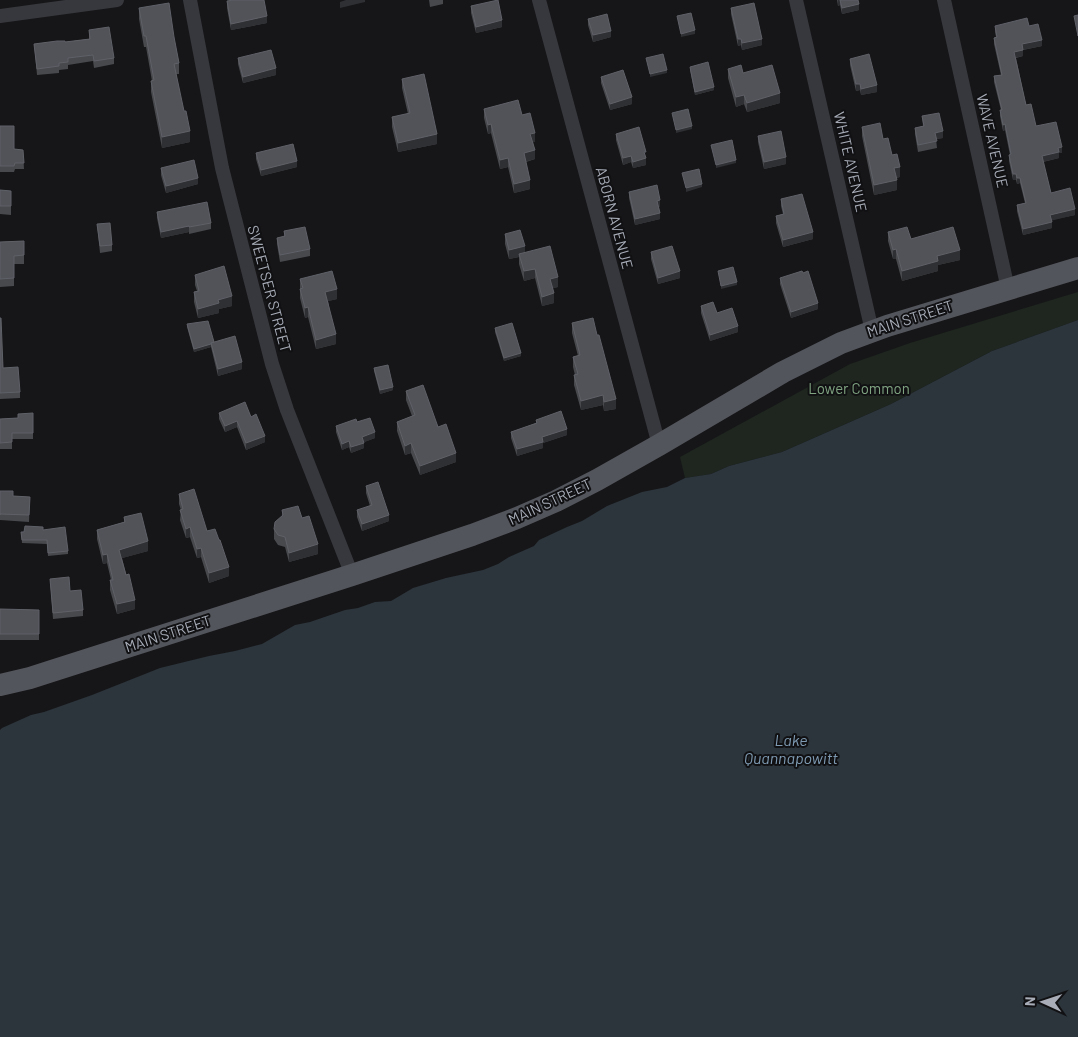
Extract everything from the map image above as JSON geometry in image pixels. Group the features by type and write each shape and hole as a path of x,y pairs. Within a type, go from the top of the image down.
{"main road":[{"name":"MAIN STREET","path":"0,684 58,669 352,575 472,535 524,515 596,480 795,365 841,343 872,331 1078,268"}],"street":[{"path":"0,16 117,0"},
{"name":"SWEETSER STREET","path":"190,0 222,168 272,364 287,410 352,575"},
{"name":"ABORN AVENUE","path":"538,0 659,445"},
{"name":"WHITE AVENUE","path":"796,0 872,331"},
{"name":"WAVE AVENUE","path":"944,0 1008,289"}],"green space":[{"name":"Lower Common","path":"1078,292 1078,320 992,351 891,404 782,452 729,466 711,474 685,478 680,457 850,364 910,343"}],"water":[{"name":"Lake Quannapowitt","path":"1078,320 1078,1037 0,1037 0,730 2,728 31,715 92,695 160,668 262,644 295,625 375,602 391,601 413,588 483,570 534,546 539,540 582,521 607,506 642,492 667,487 685,478 711,474 729,466 782,452 891,404 992,351"}],"building":[{"path":"264,0 267,16 231,24 227,1"},
{"path":"498,0 502,20 476,27 471,6"},
{"path":"840,0 858,0 859,4 842,8"},
{"path":"169,3 179,63 174,64 190,131 162,137 151,81 154,80 139,8"},
{"path":"754,3 762,39 742,43 741,39 738,39 731,8"},
{"path":"691,13 695,30 681,34 677,16"},
{"path":"607,14 611,31 593,35 588,19"},
{"path":"1078,15 1078,36 1074,16"},
{"path":"1027,18 1029,26 1038,24 1042,40 1022,44 1023,50 1014,52 1026,105 1031,104 1036,126 1056,122 1062,147 1058,148 1059,152 1042,156 1051,193 1070,188 1075,209 1050,215 1052,222 1023,229 1017,205 1026,203 1020,178 1013,174 1005,124 1003,125 1000,110 1002,110 994,76 1002,75 994,38 997,37 995,26"},
{"path":"109,27 114,58 94,61 93,55 68,58 68,62 59,63 59,66 37,69 34,44 90,39 89,30"},
{"path":"271,50 276,68 243,77 238,58"},
{"path":"663,54 667,70 650,74 646,58"},
{"path":"869,54 877,85 861,89 860,84 856,84 850,59"},
{"path":"708,62 714,87 695,92 690,67"},
{"path":"741,65 743,73 772,65 780,93 747,103 744,95 736,97 728,69"},
{"path":"623,70 632,97 610,104 601,77"},
{"path":"424,74 437,134 398,143 392,117 410,113 402,79"},
{"path":"518,100 522,115 530,113 535,133 530,134 535,150 524,153 530,180 514,184 508,158 500,160 491,124 488,125 484,109"},
{"path":"688,109 692,126 676,130 672,113"},
{"path":"939,113 943,131 935,133 937,141 918,145 915,128 924,126 922,116"},
{"path":"880,123 883,139 888,138 892,155 897,154 900,167 894,168 897,180 874,185 862,127"},
{"path":"0,126 14,126 14,149 23,150 24,163 15,163 14,166 0,166"},
{"path":"639,127 646,158 633,162 631,156 623,158 616,134"},
{"path":"781,131 786,157 764,162 758,136"},
{"path":"732,140 736,160 716,165 711,145"},
{"path":"293,144 297,161 261,170 256,153"},
{"path":"194,160 198,178 166,186 161,168"},
{"path":"699,169 702,184 686,188 682,173"},
{"path":"657,185 660,200 657,201 660,213 635,219 629,192"},
{"path":"0,190 11,191 11,206 0,206"},
{"path":"802,194 813,232 783,240 776,216 784,214 781,199"},
{"path":"207,202 211,223 161,232 157,212"},
{"path":"110,223 112,245 100,246 97,224"},
{"path":"305,227 310,249 280,255 277,238 285,236 284,231"},
{"path":"907,227 911,239 953,227 960,250 937,256 938,261 902,271 896,249 893,250 888,232"},
{"path":"520,230 525,246 509,250 505,234"},
{"path":"24,241 24,255 14,256 14,278 0,279 0,242"},
{"path":"550,246 558,277 550,279 554,293 542,297 535,269 524,271 519,254"},
{"path":"672,246 680,271 658,278 651,252"},
{"path":"224,266 232,296 218,300 219,303 198,309 194,292 199,291 195,275"},
{"path":"733,267 737,282 721,286 718,271"},
{"path":"332,271 337,289 325,292 336,334 316,340 308,307 305,308 300,289 303,288 300,279"},
{"path":"802,271 803,273 808,271 818,303 791,312 780,278"},
{"path":"713,302 717,313 732,308 738,326 710,335 701,306"},
{"path":"0,318 3,368 18,367 20,392 0,393"},
{"path":"593,318 616,399 604,402 603,395 581,401 574,375 578,374 573,357 580,355 572,323"},
{"path":"208,321 214,342 194,349 187,324"},
{"path":"512,323 521,353 504,358 495,328"},
{"path":"235,336 242,362 218,369 211,343"},
{"path":"388,365 393,387 380,390 374,368"},
{"path":"423,385 438,427 446,424 456,453 420,466 411,443 405,446 397,422 415,415 406,391"},
{"path":"245,402 251,417 256,414 265,436 246,443 237,421 225,426 219,413"},
{"path":"561,411 567,429 542,437 543,442 517,449 511,432 537,423 536,420"},
{"path":"33,413 33,433 12,433 12,442 0,443 0,419 18,418 18,414"},
{"path":"370,418 375,432 362,437 364,443 351,447 349,441 342,444 336,426 356,419 357,422"},
{"path":"378,482 389,515 362,524 357,510 372,505 366,486"},
{"path":"194,489 207,531 215,529 229,567 209,573 201,548 197,549 190,527 186,529 180,510 183,509 179,494"},
{"path":"0,491 13,491 13,496 30,497 29,515 0,514"},
{"path":"298,506 302,518 309,516 318,544 289,553 285,537 278,535 274,529 275,522 283,515 282,510"},
{"path":"141,513 148,541 119,550 126,575 129,574 135,600 117,604 110,580 113,580 107,554 103,555 97,530 125,522 124,517"},
{"path":"25,526 43,527 43,530 65,527 68,551 48,553 47,540 22,540 21,532 24,532"},
{"path":"69,577 70,591 81,590 83,610 53,613 50,579"},
{"path":"0,609 39,610 39,634 0,634"}]}
